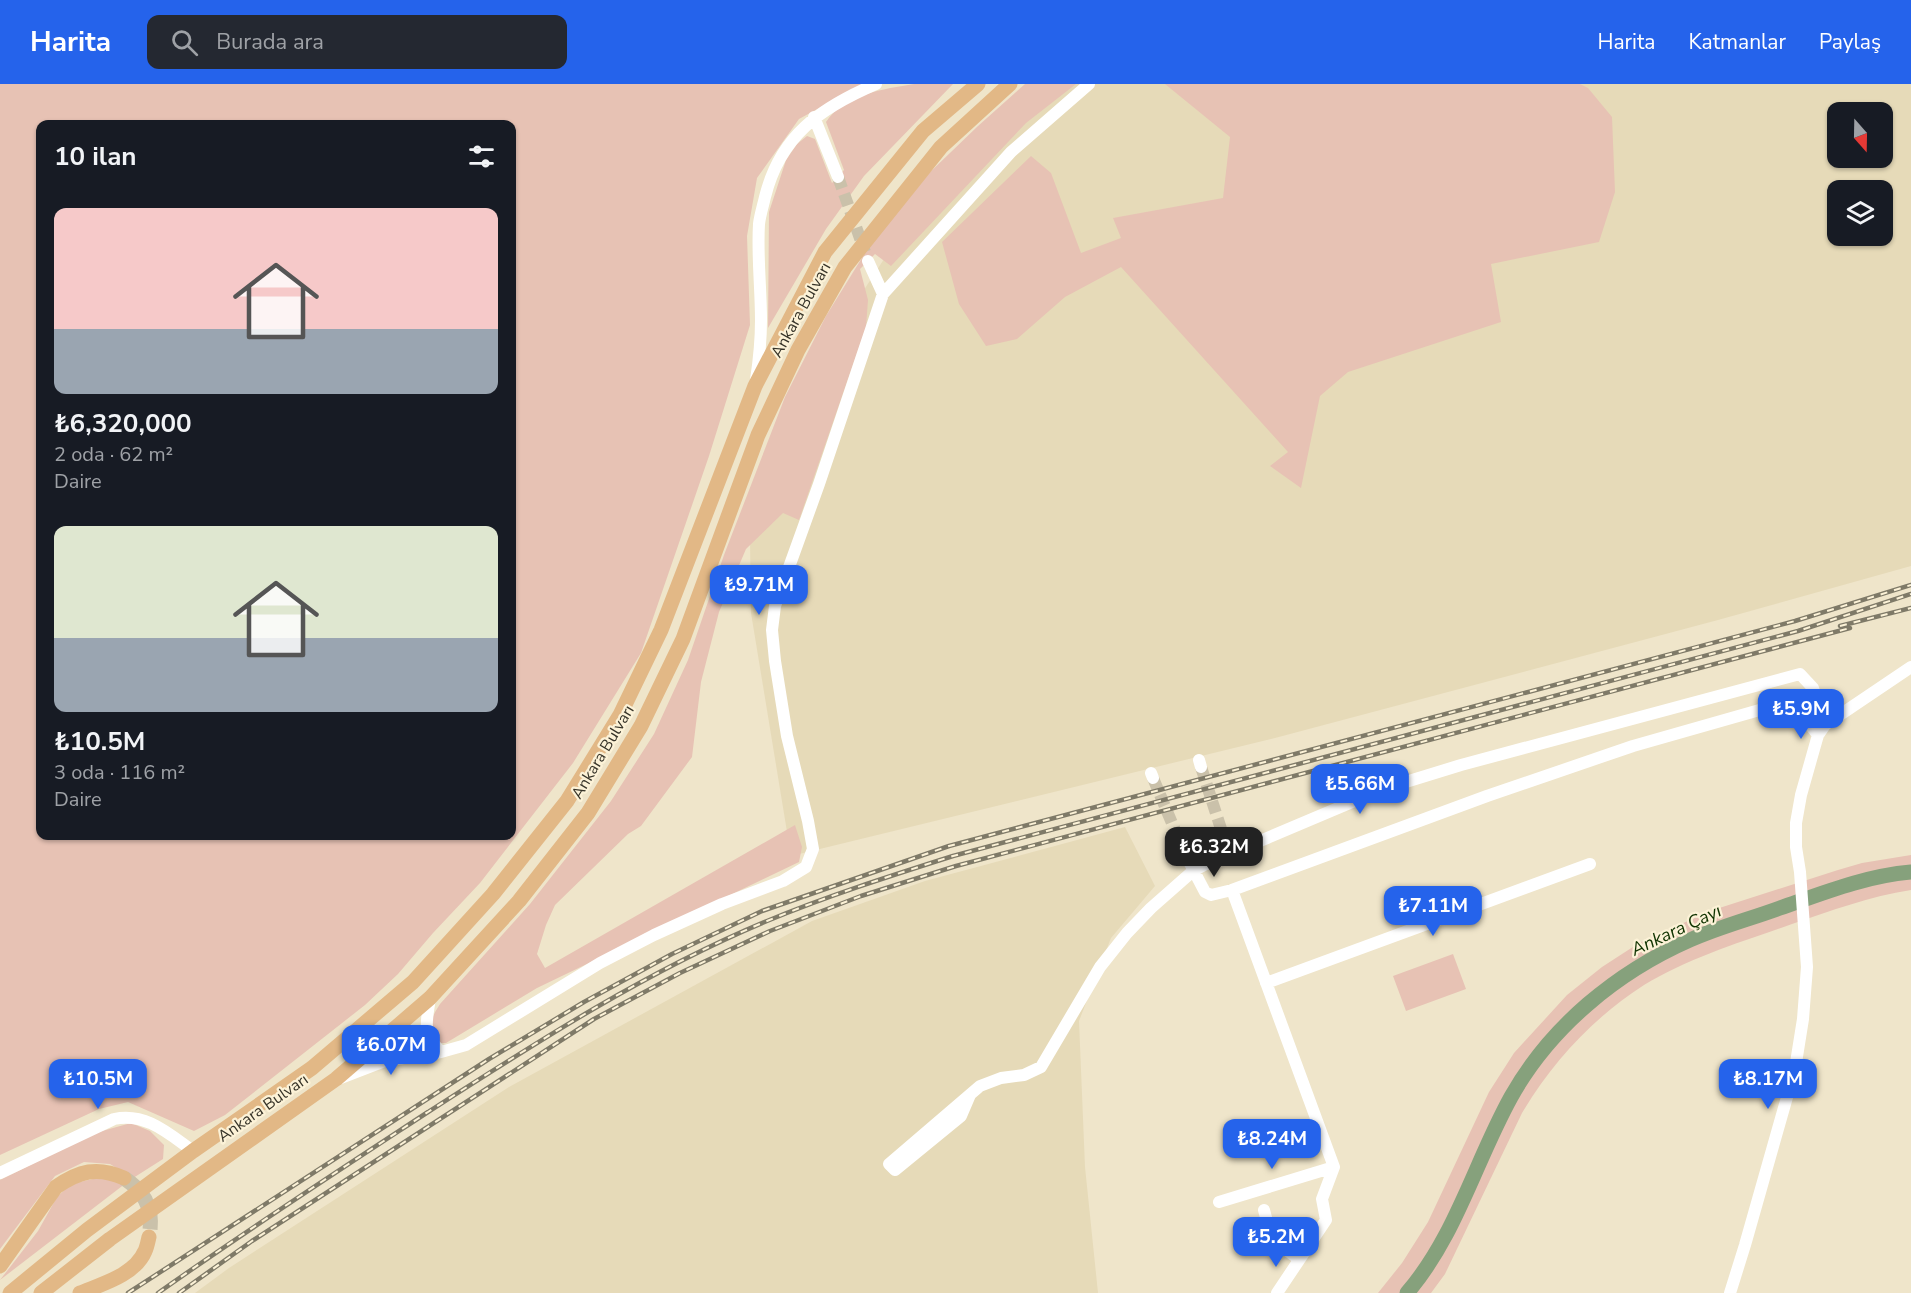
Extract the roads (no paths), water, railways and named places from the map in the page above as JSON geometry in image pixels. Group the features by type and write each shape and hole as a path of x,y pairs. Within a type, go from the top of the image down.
{"main road":[{"name":"Ankara Bulvarı","path":"10,1293 87,1230 193,1151 312,1068 413,982 493,894 567,801 620,715 661,630 755,386 825,252 923,131 978,84"},
{"name":"Ankara Bulvarı","path":"41,1293 110,1239 336,1079 430,998 519,901 588,813 641,726 683,639 758,435 798,350 845,267 941,147 1010,84"},
{"path":"0,1266 56,1187 69,1178 100,1170 124,1178"},
{"path":"80,1293 110,1281 129,1270 145,1251 149,1237"}],"street":[{"path":"755,386 761,329 759,222 770,177 787,145 814,117 847,96 876,84"},
{"path":"336,1079 386,1061 441,1052 466,1045 600,963 722,904 783,881 806,867 813,849 788,736 775,661 772,630 775,606 883,294 1011,152 1089,84"},
{"path":"814,117 838,177"},
{"path":"868,261 883,294"},
{"path":"1821,730 1911,667"},
{"path":"970,1095 961,1116 895,1170 889,1164 980,1086 1001,1078 1024,1075 1041,1067 1100,967 1127,933 1193,871 1383,789 1461,765 1800,674 1813,688 1821,730 1801,795 1796,823 1796,847 1807,967 1803,1019 1795,1069 1730,1293"},
{"path":"1185,854 1205,892 1211,895 1232,890 1487,796 1622,750 1763,709 1792,711 1821,730"},
{"path":"1224,838 1229,854"},
{"path":"1266,982 1590,864"},
{"path":"1232,890 1334,1167 1322,1199 1326,1220 1277,1293"},
{"path":"430,998 426,1024 429,1040 441,1052"},
{"path":"0,1173 114,1119 127,1116 159,1126 193,1151"},
{"path":"1219,1202 1334,1167"},
{"path":"1264,1210 1272,1240 1299,1259"}],"waterway":[{"name":"Ankara Çayı","path":"1407,1293 1424,1271 1452,1223 1498,1122 1527,1071 1545,1047 1588,1004 1637,968 1701,935 1844,886 1877,877 1911,872"}],"tunnel":[{"path":"838,177 865,252"},
{"path":"1201,767 1224,838"},
{"path":"1153,778 1185,854"},
{"path":"124,1178 138,1190 147,1203 150,1218 149,1237"}],"railway":[{"path":"128,1293 489,1059 584,1002 672,954 762,911 949,846 1795,621 1911,585"},
{"path":"158,1293 326,1179 552,1034 679,962 767,921 953,856 1798,631 1911,594"},
{"path":"1840,626 1911,608"},
{"path":"179,1293 252,1241 594,1019 680,973 770,931 861,896 956,866 1850,628"}]}
